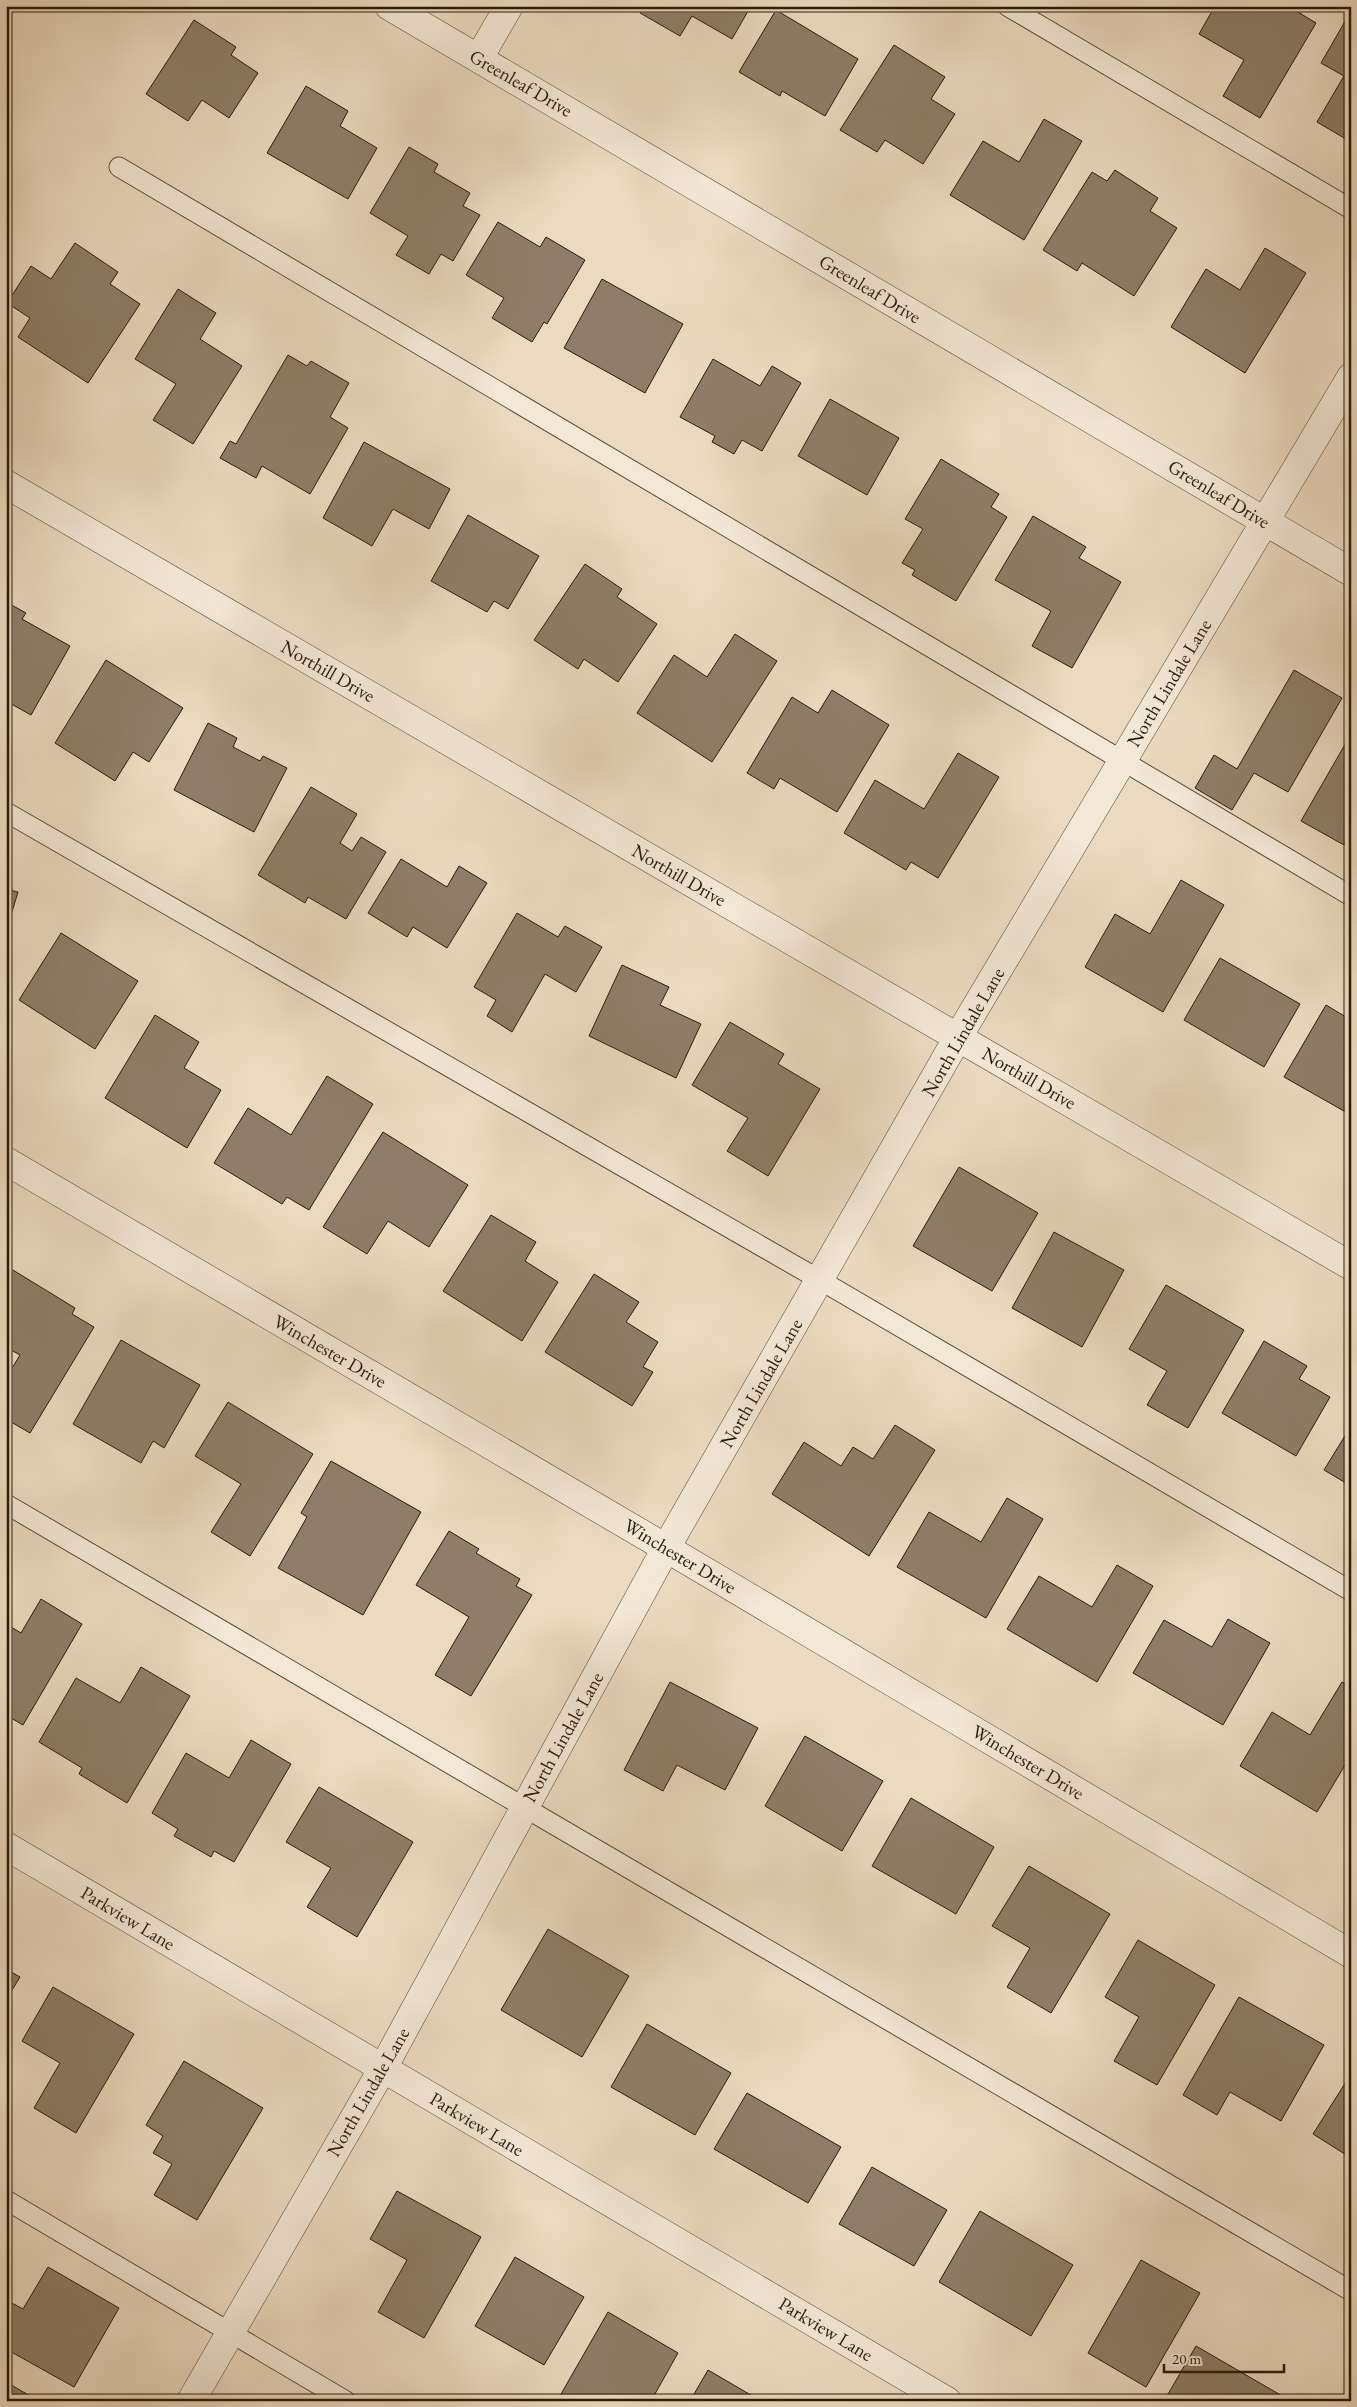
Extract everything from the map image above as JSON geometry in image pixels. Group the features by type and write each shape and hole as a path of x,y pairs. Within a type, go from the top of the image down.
{"street":[{"name":"Greenleaf Drive","path":"390,6 1351,572"},
{"path":"479,58 509,6"},
{"name":"North Lindale Lane","path":"191,2401 383,2068 666,1548 958,1037 1351,376"},
{"name":"Northill Drive","path":"6,484 1351,1266"},
{"name":"Winchester Drive","path":"6,1161 666,1548 1351,1954"},
{"name":"Parkview Lane","path":"6,1846 947,2401"}],"lane":[{"path":"1006,6 1351,209"},
{"path":"119,167 1351,896"},
{"path":"6,812 820,1280 1351,1592"},
{"path":"6,1504 1351,2291"},
{"path":"6,2200 346,2401"}],"building":[{"path":"644,6 751,6 732,39 692,16 680,36 640,13"},
{"path":"1215,6 1288,6 1316,23 1260,118 1223,96 1244,60 1199,34"},
{"path":"776,10 858,59 825,116 782,91 780,96 739,72"},
{"path":"1351,11 1351,142 1317,122 1344,76 1321,63"},
{"path":"194,20 236,47 231,55 258,73 229,118 202,100 188,121 146,94"},
{"path":"894,45 945,77 931,99 955,114 923,164 885,140 877,152 840,130"},
{"path":"306,86 348,111 340,126 377,148 348,199 267,153"},
{"path":"1044,119 1082,141 1024,240 950,195 983,141 1019,162"},
{"path":"409,147 438,164 434,172 470,193 463,206 480,215 453,261 441,254 429,274 396,255 408,236 370,213"},
{"path":"1115,170 1158,198 1150,211 1177,228 1134,296 1082,263 1077,271 1043,250 1092,172 1107,181"},
{"path":"498,222 540,247 546,237 585,260 547,324 544,322 532,342 492,318 504,298 466,275"},
{"path":"75,243 118,272 110,284 140,304 88,383 18,337 30,318 7,303 31,266 51,279"},
{"path":"1265,248 1306,273 1245,373 1171,327 1206,269 1240,290"},
{"path":"602,279 683,324 645,393 564,348"},
{"path":"178,289 216,313 200,339 242,366 193,444 153,420 176,384 135,359"},
{"path":"288,355 307,366 311,361 349,383 330,417 348,428 310,494 262,466 256,478 220,458 230,441 236,444"},
{"path":"713,359 760,386 772,366 801,383 762,451 742,440 734,454 712,442 715,436 680,417"},
{"path":"830,399 899,438 867,495 798,456"},
{"path":"364,442 450,489 429,529 393,509 372,546 323,518"},
{"path":"941,459 999,494 991,507 1007,517 956,601 912,575 915,570 902,563 923,529 905,519"},
{"path":"468,515 539,556 508,609 494,601 487,612 431,581"},
{"path":"1033,516 1086,547 1079,558 1121,582 1072,668 1032,646 1051,611 995,580"},
{"path":"585,564 622,589 617,597 657,624 618,682 584,659 578,669 534,640"},
{"path":"6,602 26,613 22,619 70,646 31,715 6,701"},
{"path":"735,634 777,661 712,762 637,713 674,655 707,677"},
{"path":"106,660 183,708 149,762 133,752 115,781 55,743"},
{"path":"1294,670 1342,698 1288,792 1254,773 1232,810 1195,788 1214,755 1237,769"},
{"path":"832,690 889,725 837,812 780,778 774,789 747,773 792,697 818,713"},
{"path":"208,723 237,738 233,747 260,761 263,756 287,768 254,832 174,790"},
{"path":"1351,734 1351,833 1344,845 1301,821"},
{"path":"958,753 999,777 938,878 911,862 906,870 844,833 875,780 924,809"},
{"path":"311,787 357,814 340,843 352,851 361,837 386,852 346,919 308,897 305,903 258,875"},
{"path":"401,859 447,887 459,866 487,883 447,948 413,927 407,937 368,913"},
{"path":"1181,880 1224,905 1163,1012 1085,967 1115,914 1150,934"},
{"path":"6,889 18,892 6,932"},
{"path":"517,913 558,937 565,926 602,947 576,992 545,974 512,1032 487,1016 496,1000 474,987"},
{"path":"61,933 138,981 95,1049 19,1000"},
{"path":"1220,958 1300,1004 1264,1067 1184,1020"},
{"path":"622,965 669,987 660,1005 701,1024 676,1078 589,1036"},
{"path":"1326,1005 1351,1020 1351,1115 1284,1077"},
{"path":"155,1015 199,1042 184,1068 221,1090 187,1148 105,1098"},
{"path":"730,1022 784,1054 778,1064 820,1089 768,1176 727,1151 748,1118 692,1085"},
{"path":"327,1076 373,1104 309,1210 287,1197 282,1204 214,1163 248,1108 291,1135"},
{"path":"383,1132 468,1185 429,1247 388,1221 367,1254 323,1227"},
{"path":"959,1167 1038,1213 992,1291 913,1246"},
{"path":"491,1215 536,1242 525,1261 558,1282 522,1341 443,1291"},
{"path":"1054,1232 1124,1270 1082,1347 1012,1308"},
{"path":"8,1267 75,1308 72,1314 94,1327 30,1433 6,1419 6,1378 20,1355 6,1347"},
{"path":"594,1274 639,1302 626,1322 658,1342 643,1367 653,1372 632,1406 545,1352"},
{"path":"1166,1285 1244,1330 1188,1428 1147,1405 1167,1371 1129,1349"},
{"path":"121,1340 200,1385 164,1448 153,1441 141,1463 73,1424"},
{"path":"1264,1341 1307,1366 1299,1379 1330,1397 1296,1456 1222,1413"},
{"path":"228,1402 313,1454 250,1556 211,1532 241,1484 195,1456"},
{"path":"895,1425 935,1450 869,1556 772,1494 804,1442 841,1466 853,1447 873,1459"},
{"path":"1351,1426 1351,1486 1324,1470"},
{"path":"331,1461 421,1512 363,1615 278,1568 307,1517 301,1513"},
{"path":"1007,1498 1043,1519 986,1618 897,1567 929,1512 981,1542"},
{"path":"449,1531 479,1549 476,1553 520,1579 516,1586 532,1595 471,1696 435,1675 469,1617 416,1585"},
{"path":"1117,1565 1153,1586 1097,1682 1007,1629 1039,1576 1092,1607"},
{"path":"41,1599 82,1624 23,1725 6,1715 6,1624 21,1633"},
{"path":"1228,1619 1270,1643 1223,1725 1133,1673 1164,1620 1212,1647"},
{"path":"141,1667 190,1696 127,1803 79,1774 82,1768 39,1742 76,1678 120,1703"},
{"path":"670,1682 758,1728 725,1790 677,1765 663,1791 624,1770"},
{"path":"1342,1682 1351,1687 1351,1755 1317,1812 1240,1766 1272,1712 1310,1735"},
{"path":"805,1736 883,1781 842,1851 765,1806"},
{"path":"251,1740 291,1764 234,1862 214,1851 211,1857 174,1836 178,1829 152,1813 186,1753 229,1778"},
{"path":"319,1787 413,1842 357,1937 307,1907 331,1868 286,1842"},
{"path":"911,1798 994,1847 956,1914 872,1866"},
{"path":"1029,1866 1110,1914 1051,2013 1007,1987 1030,1948 992,1926"},
{"path":"548,1929 629,1976 582,2057 501,2010"},
{"path":"1138,1940 1215,1985 1157,2085 1114,2061 1139,2017 1105,1997"},
{"path":"6,1969 20,1977 6,2000"},
{"path":"53,1987 134,2034 76,2133 34,2108 60,2063 22,2041"},
{"path":"1239,1997 1324,2045 1281,2121 1230,2092 1217,2115 1183,2095"},
{"path":"647,2024 731,2073 695,2135 611,2087"},
{"path":"184,2061 263,2108 197,2220 154,2195 172,2164 153,2153 163,2136 146,2125"},
{"path":"1351,2074 1351,2158 1313,2134"},
{"path":"747,2093 841,2147 808,2203 714,2149"},
{"path":"872,2167 947,2210 914,2266 839,2224"},
{"path":"397,2191 481,2237 424,2338 378,2312 407,2260 370,2239"},
{"path":"980,2211 1073,2265 1031,2336 939,2282"},
{"path":"515,2257 584,2297 544,2365 475,2326"},
{"path":"1141,2260 1200,2293 1146,2387 1088,2353"},
{"path":"48,2267 119,2308 74,2387 6,2349 6,2305 8,2301 23,2309"},
{"path":"608,2312 678,2353 651,2401 557,2401"},
{"path":"1196,2346 1284,2397 1282,2401 1164,2401"},
{"path":"708,2370 761,2401 690,2401"},
{"path":"6,2382 39,2401 6,2401"}]}
